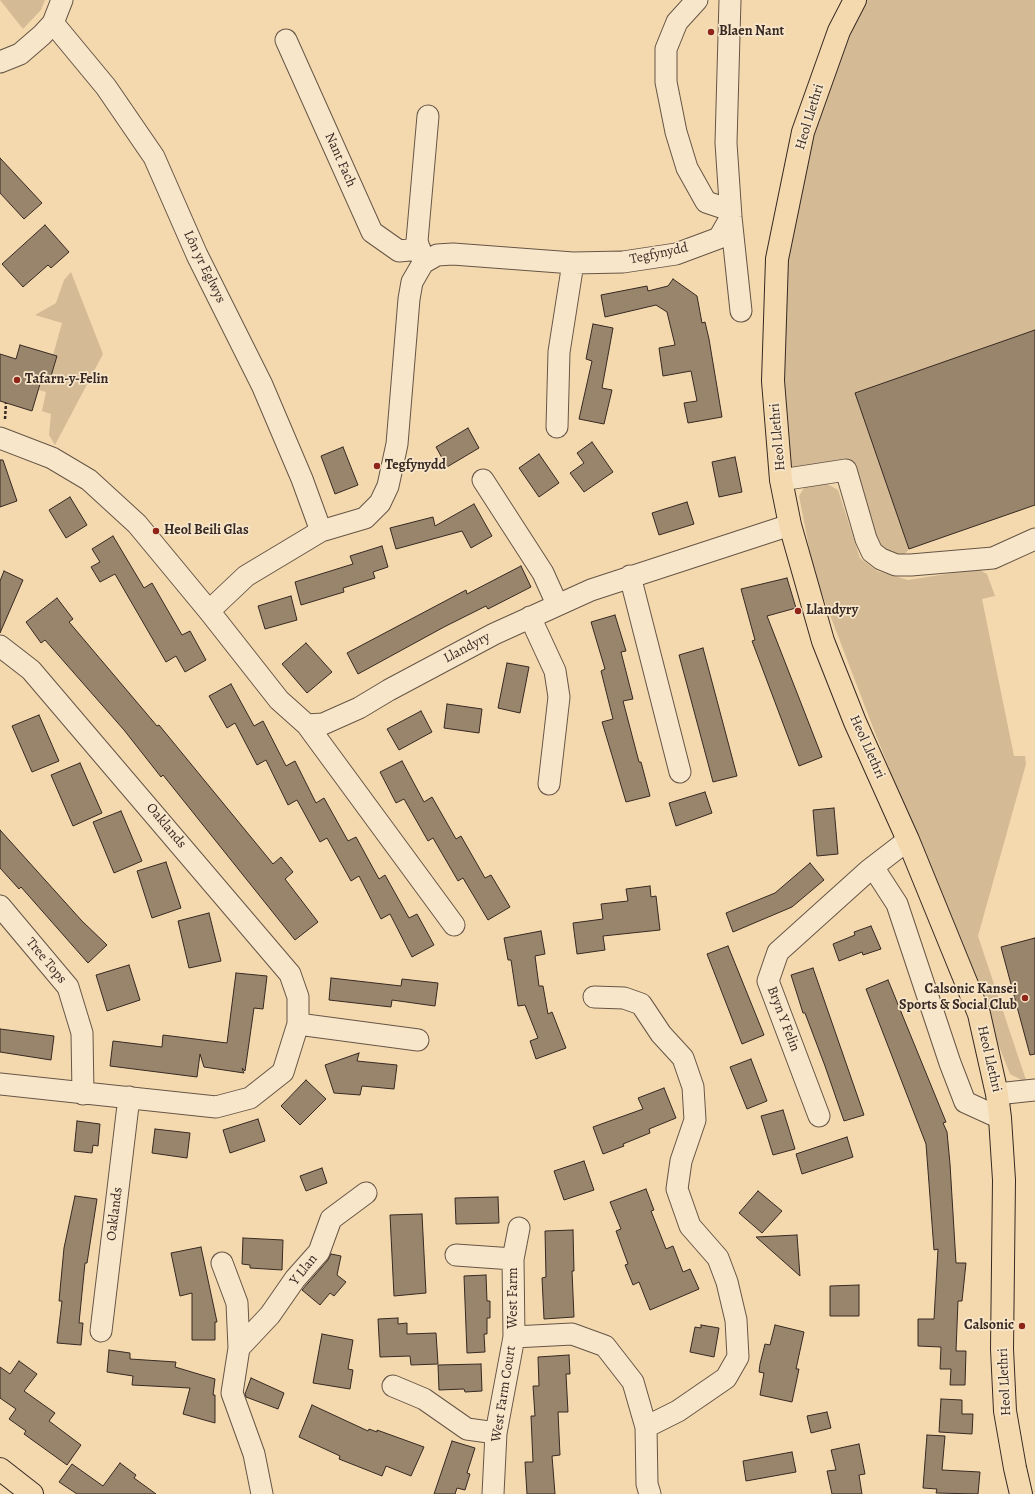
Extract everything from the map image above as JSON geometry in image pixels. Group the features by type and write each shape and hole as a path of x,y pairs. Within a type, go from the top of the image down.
{"main road":[{"name":"Heol Llethri","path":"855,0 839,31 803,132 777,259 773,381 781,480 790,525 823,641 856,722 908,840 979,1014 997,1094 1000,1118 1004,1180 1002,1349 1005,1411 1021,1494"},
{"path":"0,1469 32,1494"}],"street":[{"path":"0,62 20,54 53,23 62,0"},
{"path":"697,0 677,22 666,49 666,82 676,132 687,168 706,202 730,214"},
{"path":"730,0 726,143 730,214 741,311"},
{"name":"Lôn yr Eglwys","path":"53,23 106,87 154,157 197,255 262,385 302,479 321,531"},
{"name":"Nant Fach","path":"286,40 372,232 399,251 421,256"},
{"path":"209,611 246,576 321,531 365,518 380,504 388,486 397,444 409,299 412,282 421,256 418,241 428,116"},
{"name":"Tegfynydd","path":"421,256 453,254 573,263 624,262 676,254 719,238 730,214"},
{"path":"557,427 559,352 573,263"},
{"path":"0,438 52,458 89,480 137,524 209,611 279,700 308,725 454,925"},
{"path":"781,480 846,470 866,539 872,552 880,558 896,565 993,558 1035,539"},
{"path":"483,480 543,573 557,604"},
{"name":"Llandyry","path":"308,725 323,724 359,708 403,682 557,604 630,576 790,525"},
{"path":"630,576 680,772"},
{"path":"530,617 555,671 559,697 549,784"},
{"name":"Oaklands","path":"0,646 32,670 290,974 298,997 298,1024 282,1072 250,1098 216,1107 0,1084"},
{"name":"Bryn Y Felin","path":"820,1116 768,981 778,952 873,867 908,840"},
{"path":"873,867 897,904 950,1063 966,1102 1000,1118"},
{"name":"Tree Tops","path":"0,906 68,987 82,1033 83,1094"},
{"path":"594,997 624,998 641,1004 661,1034 683,1058 693,1087 695,1120 681,1161 677,1189 690,1226 718,1258 727,1282 736,1320 738,1357 726,1378 678,1411 646,1427 647,1484 650,1494"},
{"path":"298,1024 418,1040"},
{"path":"997,1094 1035,1090"},
{"name":"Oaklands","path":"101,1331 129,1097"},
{"name":"Y Llan","path":"239,1348 270,1315 295,1279 319,1252 331,1219 366,1193"},
{"name":"West Farm","path":"514,1337 514,1259 519,1228"},
{"name":"West Farm","path":"456,1256 514,1259"},
{"path":"222,1262 237,1303 239,1348 232,1393 254,1454 262,1494"},
{"name":"West Farm Court","path":"493,1494 496,1433 514,1337 572,1334 605,1346 633,1382 646,1427"},
{"path":"393,1386 424,1399 467,1429 496,1433"}],"shaded area":[{"path":"0,0 45,0 41,10 23,29"},
{"path":"856,0 1035,0 1035,330 855,393 909,549 896,565 881,559 846,471 781,480 773,381 803,132"},
{"path":"71,272 103,354 55,445 49,435 51,414 42,411 46,392 39,390 43,374 51,376 57,356 53,355 62,323 35,315 56,303 64,280"},
{"path":"824,482 838,490 860,558 877,571 908,580 978,569 987,574 995,596 982,599 1014,756 1025,756 1026,764 978,936 1027,1083 1010,1074 872,725 814,573 799,496 805,486"}],"building":[{"path":"0,158 42,203 24,219 0,193"},
{"path":"45,225 69,252 51,268 48,265 23,287 2,264"},
{"path":"673,279 697,296 702,323 705,322 709,339 722,417 688,423 684,403 697,401 691,371 663,376 659,348 675,345 667,312 656,305 605,317 601,295 647,286 648,291 668,286"},
{"path":"593,324 613,328 602,388 612,390 604,424 579,419 592,361 586,359"},
{"path":"1035,330 1035,505 909,549 855,393"},
{"path":"20,345 57,356 51,376 43,374 32,411 0,401 0,354 16,359"},
{"path":"468,428 479,448 447,467 436,447"},
{"path":"592,442 613,472 584,492 570,473 584,463 577,453"},
{"path":"343,447 358,485 335,494 321,456"},
{"path":"539,454 559,483 539,497 519,468"},
{"path":"735,457 742,492 719,497 712,462"},
{"path":"0,460 3,460 17,501 0,507"},
{"path":"70,497 87,525 66,538 49,510"},
{"path":"687,502 694,524 659,535 652,513"},
{"path":"474,504 492,536 471,548 462,531 396,549 390,528 433,517 435,526"},
{"path":"113,536 144,588 152,583 182,635 190,631 206,660 185,672 176,656 166,662 115,574 100,582 91,567 100,562 92,549"},
{"path":"382,546 388,567 373,572 375,578 343,588 344,592 301,605 295,582 353,564 350,556"},
{"path":"521,566 531,587 488,609 486,606 444,627 358,674 347,653 466,590 467,594"},
{"path":"4,571 23,580 0,633 0,581"},
{"path":"787,578 796,608 767,616 822,757 799,766 752,641 755,640 741,589"},
{"path":"291,596 297,620 265,629 258,606"},
{"path":"57,598 73,619 69,622 157,726 159,725 273,864 281,857 293,872 285,879 318,922 295,940 163,775 161,777 124,730 45,640 41,643 26,622"},
{"path":"615,615 626,651 621,652 633,699 623,701 639,762 641,762 650,796 626,802 602,722 613,719 601,671 605,669 591,622"},
{"path":"306,643 332,672 307,693 282,664"},
{"path":"703,648 737,776 713,782 679,655"},
{"path":"507,663 529,667 520,713 498,708"},
{"path":"231,684 254,726 263,721 286,766 295,761 316,803 324,798 348,841 356,837 379,879 385,875 409,918 417,914 434,945 412,957 390,914 381,919 359,876 351,881 327,838 320,842 297,800 288,805 266,760 257,765 235,723 227,728 209,696"},
{"path":"447,704 482,709 479,733 444,728"},
{"path":"421,711 432,732 399,750 387,729"},
{"path":"39,715 59,761 32,772 12,726"},
{"path":"402,761 424,802 432,797 456,839 461,836 485,878 491,875 510,907 488,920 463,878 458,881 433,838 428,841 404,799 396,803 380,772"},
{"path":"80,763 102,813 73,826 51,775"},
{"path":"705,792 712,813 676,826 669,803"},
{"path":"834,808 838,854 817,856 813,810"},
{"path":"121,811 142,861 114,873 93,822"},
{"path":"0,830 82,921 107,945 88,963 21,887 19,889 0,868"},
{"path":"166,862 181,908 152,918 137,871"},
{"path":"810,863 824,880 792,907 733,932 726,913 775,893"},
{"path":"650,886 651,897 656,896 660,930 603,936 605,950 577,954 573,923 603,919 601,904 628,901 626,889"},
{"path":"209,913 221,961 189,968 178,921"},
{"path":"871,926 881,949 863,955 862,952 839,961 833,944 855,935 854,932"},
{"path":"541,931 545,954 535,956 539,986 543,986 548,1014 552,1012 566,1048 536,1059 530,1041 538,1038 525,1005 518,1006 511,960 508,960 504,938"},
{"name":"Calsonic Kansei Sports & Social Club","path":"1035,938 1035,1054 1030,1055 1001,947"},
{"path":"728,946 764,1035 742,1044 707,954"},
{"path":"129,965 140,1000 107,1011 96,975"},
{"path":"813,968 864,1115 844,1121 805,1013 803,1013 791,975"},
{"path":"236,973 267,976 263,1009 254,1008 245,1071 242,1068 244,1073 204,1067 200,1054 197,1077 110,1066 113,1041 162,1047 163,1035 227,1043"},
{"path":"331,978 401,986 402,979 438,983 435,1006 392,1000 391,1007 329,1000"},
{"path":"888,980 946,1122 943,1123 947,1132 950,1164 956,1263 966,1263 962,1301 958,1301 956,1351 966,1351 965,1385 950,1385 951,1369 940,1369 941,1347 918,1346 918,1319 934,1319 938,1249 934,1250 926,1144 866,989"},
{"path":"0,1029 54,1036 51,1060 0,1052"},
{"path":"359,1053 357,1061 397,1065 394,1089 362,1086 360,1095 334,1093 325,1065"},
{"path":"751,1059 767,1101 747,1109 730,1067"},
{"path":"306,1080 326,1099 300,1125 281,1106"},
{"path":"664,1088 676,1118 649,1129 650,1133 623,1144 624,1146 603,1154 593,1127 643,1109 638,1098"},
{"path":"783,1110 795,1149 773,1155 761,1116"},
{"path":"258,1119 265,1141 230,1153 223,1130"},
{"path":"77,1121 100,1124 98,1146 93,1145 92,1153 74,1151"},
{"path":"155,1129 190,1133 187,1158 152,1153"},
{"path":"847,1137 853,1157 802,1174 796,1154"},
{"path":"584,1161 594,1190 564,1200 554,1171"},
{"path":"322,1168 327,1183 306,1191 300,1176"},
{"path":"646,1189 654,1210 651,1211 666,1249 673,1246 683,1272 690,1269 699,1289 650,1310 639,1282 633,1285 625,1265 628,1264 616,1231 621,1229 610,1202"},
{"path":"758,1191 782,1211 762,1233 739,1213"},
{"path":"75,1196 97,1199 87,1263 85,1263 79,1323 83,1323 81,1345 57,1343 62,1301 59,1301 64,1248"},
{"path":"498,1197 499,1223 456,1224 455,1198"},
{"path":"422,1214 426,1293 394,1296 390,1215"},
{"path":"573,1230 574,1271 572,1271 574,1317 544,1319 542,1278 546,1277 545,1231"},
{"path":"797,1235 800,1276 756,1237"},
{"path":"243,1238 283,1240 282,1270 250,1268 250,1265 242,1264"},
{"path":"201,1247 217,1322 215,1322 215,1340 192,1340 192,1293 180,1296 171,1253"},
{"path":"331,1254 341,1256 337,1275 346,1282 334,1296 330,1293 320,1305 302,1290 328,1260"},
{"path":"486,1275 487,1301 490,1301 490,1318 487,1318 487,1334 484,1334 485,1352 467,1353 464,1276"},
{"path":"859,1285 859,1316 830,1316 830,1286"},
{"path":"398,1318 398,1324 407,1323 407,1334 436,1333 438,1364 411,1365 410,1356 380,1357 378,1319"},
{"path":"701,1325 719,1328 714,1357 690,1352 695,1327 701,1328"},
{"path":"775,1325 804,1332 796,1369 799,1369 792,1402 760,1395 764,1373 759,1372 760,1364 765,1344 770,1345"},
{"path":"322,1334 353,1340 348,1369 353,1370 350,1389 313,1383"},
{"path":"109,1350 130,1353 130,1359 176,1362 175,1367 215,1379 213,1395 215,1395 215,1423 183,1414 190,1388 132,1385 133,1376 107,1372"},
{"path":"569,1355 570,1374 566,1374 568,1412 558,1412 560,1455 552,1456 555,1494 527,1494 525,1462 533,1462 531,1416 535,1416 533,1386 539,1386 538,1357"},
{"path":"19,1361 37,1374 24,1391 55,1413 49,1421 81,1445 67,1465 24,1434 26,1431 9,1419 16,1409 0,1398 0,1367 10,1374"},
{"path":"481,1364 482,1391 465,1392 464,1389 439,1390 438,1365"},
{"path":"251,1378 284,1393 278,1409 246,1397 245,1394"},
{"path":"941,1399 962,1400 962,1414 973,1414 972,1434 939,1432"},
{"path":"312,1405 368,1431 369,1429 377,1432 377,1430 424,1447 411,1476 386,1466 382,1476 339,1459 340,1456 299,1437"},
{"path":"827,1412 831,1428 811,1433 807,1416"},
{"path":"927,1435 945,1436 942,1470 980,1472 978,1494 936,1493 937,1489 923,1488"},
{"path":"452,1441 475,1448 467,1473 470,1474 465,1490 457,1488 455,1494 434,1494"},
{"path":"859,1444 865,1474 859,1475 862,1494 832,1494 827,1471 836,1470 831,1450"},
{"path":"792,1452 796,1472 746,1481 743,1461"},
{"path":"120,1463 136,1475 134,1478 156,1494 77,1494 59,1482 72,1464 103,1486"}],"place":[{"name":"Blaen Nant","path":"711,32"},
{"name":"Tafarn-y-Felin","path":"17,380"},
{"name":"Tegfynydd","path":"377,466"},
{"name":"Heol Beili Glas","path":"156,531"},
{"name":"Llandyry","path":"798,611"},
{"name":"Calsonic Kansei Sports & Social Club","path":"1025,998"},
{"name":"Calsonic","path":"1022,1326"}]}
